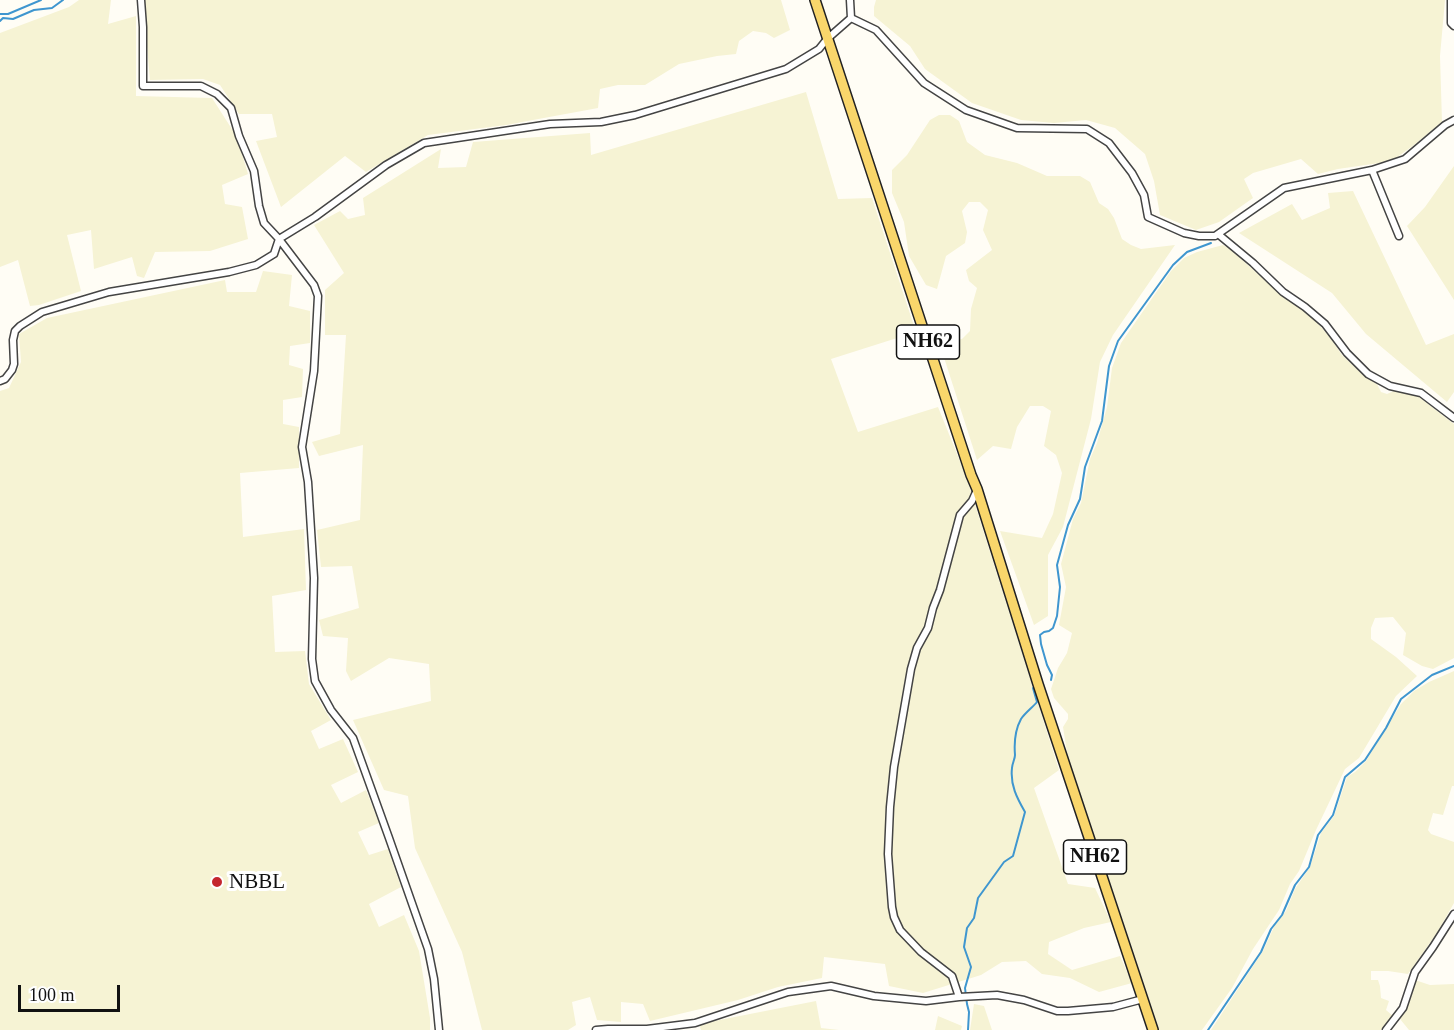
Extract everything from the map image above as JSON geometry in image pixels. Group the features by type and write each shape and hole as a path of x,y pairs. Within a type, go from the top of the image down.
{"main road":[{"name":"NH62","path":"815,0 1153,1030"}],"street":[{"path":"141,0 143,86 201,86 217,94 231,108 254,171 264,223 314,285 318,296 314,371 302,447 308,482 314,578 312,659 315,681 331,710 353,738 405,882 428,949 434,979 439,1030"},
{"path":"850,0 851,18"},
{"path":"1451,0 1451,23 1454,26"},
{"path":"0,381 5,379 14,364 15,331 42,312 109,292 229,272 256,265 274,254 279,239 315,217 386,165 424,142 550,124 601,122 635,115 786,69 819,49 851,18"},
{"path":"851,18 876,30 924,83 966,110 1017,128 1087,129 1109,143 1131,173 1144,195 1148,217 1199,236 1215,236 1284,188 1372,170 1405,159 1454,120"},
{"path":"1372,170 1399,236"},
{"path":"1218,234 1283,292 1325,324 1347,353 1368,374 1390,386 1421,393 1454,418"},
{"path":"964,996 952,976 921,952 900,930 892,907 888,854 894,767 911,669 917,648 928,628 960,515 972,501 977,489"},
{"path":"1386,1030 1403,1008 1414,972 1454,914"},
{"path":"596,1030 696,1027 788,992 831,986 874,996 926,1001 997,995 1024,1000 1057,1011 1113,1007 1143,999"}],"shaded area":[{"path":"79,0 111,0 108,24 136,16 136,96 212,98 237,137 248,174 222,185 225,204 242,207 248,239 210,251 155,252 144,278 137,276 132,257 94,269 91,230 67,235 81,291 30,306 18,260 0,267 0,33 69,7"},
{"path":"143,0 781,0 790,30 774,38 766,33 753,31 739,41 736,54 679,64 645,85 618,85 600,89 598,108 506,125 428,135 366,172 345,156 281,207 256,141 277,137 272,114 239,114 220,85 203,79 150,80"},
{"path":"876,0 1445,0 1440,56 1442,122 1396,158 1386,162 1318,174 1301,159 1253,173 1244,179 1253,198 1219,222 1196,230 1160,215 1154,181 1145,154 1115,128 1086,120 1054,123 1021,120 972,103 925,69 910,46 874,16"},
{"path":"806,92 838,199 872,198 916,332 831,359 858,432 938,407 966,476 1059,770 1034,788 1068,884 1095,888 1111,922 1084,928 1049,942 1048,954 1072,970 1120,956 1132,983 1099,992 1070,978 1042,974 1026,961 1002,962 981,975 923,993 889,986 885,964 824,957 822,978 778,987 738,1000 650,1021 643,1004 621,1002 621,1022 597,1020 590,997 572,1002 576,1025 568,1030 482,1030 462,952 415,848 408,796 384,790 353,720 431,701 429,664 389,658 351,681 346,671 348,638 323,636 319,620 359,608 352,566 321,567 317,530 360,520 363,445 319,456 312,442 340,434 346,335 325,335 325,290 344,273 314,225 340,211 348,219 365,215 363,198 441,149 438,168 466,167 473,142 590,133 591,155"},
{"path":"939,115 950,115 959,121 967,142 985,155 1017,163 1047,176 1080,176 1090,182 1099,203 1108,209 1114,218 1122,239 1131,245 1141,249 1175,245 1113,335 1100,362 1091,419 1063,527 1048,555 1048,616 1034,625 1000,531 1042,538 1053,514 1062,473 1056,455 1044,446 1051,411 1043,406 1030,406 1017,427 1011,449 993,446 977,460 939,342 962,339 970,331 971,309 977,288 969,281 966,270 992,250 983,230 988,210 980,202 969,202 962,211 967,232 965,243 946,256 937,289 926,285 909,256 904,222 892,193 892,170 907,155 930,120"},
{"path":"1454,166 1454,300 1407,226 1425,207"},
{"path":"1353,191 1426,345 1454,334 1454,392 1447,402 1366,334 1332,293 1239,233 1292,204 1302,220 1330,208 1328,193"},
{"path":"1223,245 1279,293 1311,316 1342,355 1364,376 1377,384 1381,392 1387,394 1396,390 1419,397 1454,424 1454,658 1433,669 1422,666 1403,655 1406,633 1393,617 1375,618 1371,628 1371,639 1417,676 1396,696 1359,758 1345,769 1279,910 1253,949 1232,988 1202,1030 1158,1030 1069,765 1063,727 1068,714 1054,698 1051,689 1058,668 1067,653 1072,633 1059,625 1066,587 1061,564 1073,519 1081,503 1090,459 1107,407 1112,368 1121,343 1171,271 1184,258"},
{"path":"263,271 292,275 289,306 310,311 310,343 290,346 289,365 303,369 302,397 283,400 283,424 299,427 299,468 240,473 243,537 304,529 306,590 272,596 275,652 305,651 309,684 331,720 311,731 319,749 343,739 358,772 331,785 341,803 366,790 379,823 358,832 369,855 388,849 401,887 369,904 379,927 404,915 419,951 430,1030 0,1030 0,391 9,388 21,362 19,334 47,318 225,280 227,292 256,292"},
{"path":"1454,671 1454,786 1452,786 1443,815 1433,813 1428,830 1431,834 1454,842 1454,903 1437,933 1408,974 1371,971 1371,980 1378,980 1381,998 1389,1001 1386,1010 1393,1016 1381,1030 1211,1030 1263,951 1275,925 1286,911 1295,889 1310,867 1321,833 1334,816 1347,777 1366,761 1401,704 1414,691"},
{"path":"1415,980 1430,985 1454,984 1454,1030 1409,1030 1400,1019"},
{"path":"816,1001 821,1028 839,1030 701,1030 699,1024"},
{"path":"974,1004 984,1006 992,1030 970,1030"},
{"path":"938,1016 962,1026 961,1030 935,1030"}],"waterway":[{"path":"0,14 8,14 41,0"},
{"path":"0,21 3,18 13,19 34,10 52,8 63,0"},
{"path":"1051,680 1052,675 1047,665 1040,635 1053,628 1057,616 1060,587 1057,565 1068,525 1080,499 1085,467 1102,421 1109,366 1118,341 1173,265 1187,252 1211,243"},
{"path":"1208,1030 1261,952 1271,929 1282,915 1295,885 1309,867 1318,835 1333,815 1345,777 1365,760 1386,728 1401,699 1432,675 1454,666"},
{"path":"968,1030 969,1012 965,988 971,967 964,947 967,928 974,918 978,898 1004,862 1013,856 1025,812 1012,780 1015,737 1021,719 1037,702 1033,688 1036,686"}],"place":[{"name":"NBBL","path":"217,882"}]}
